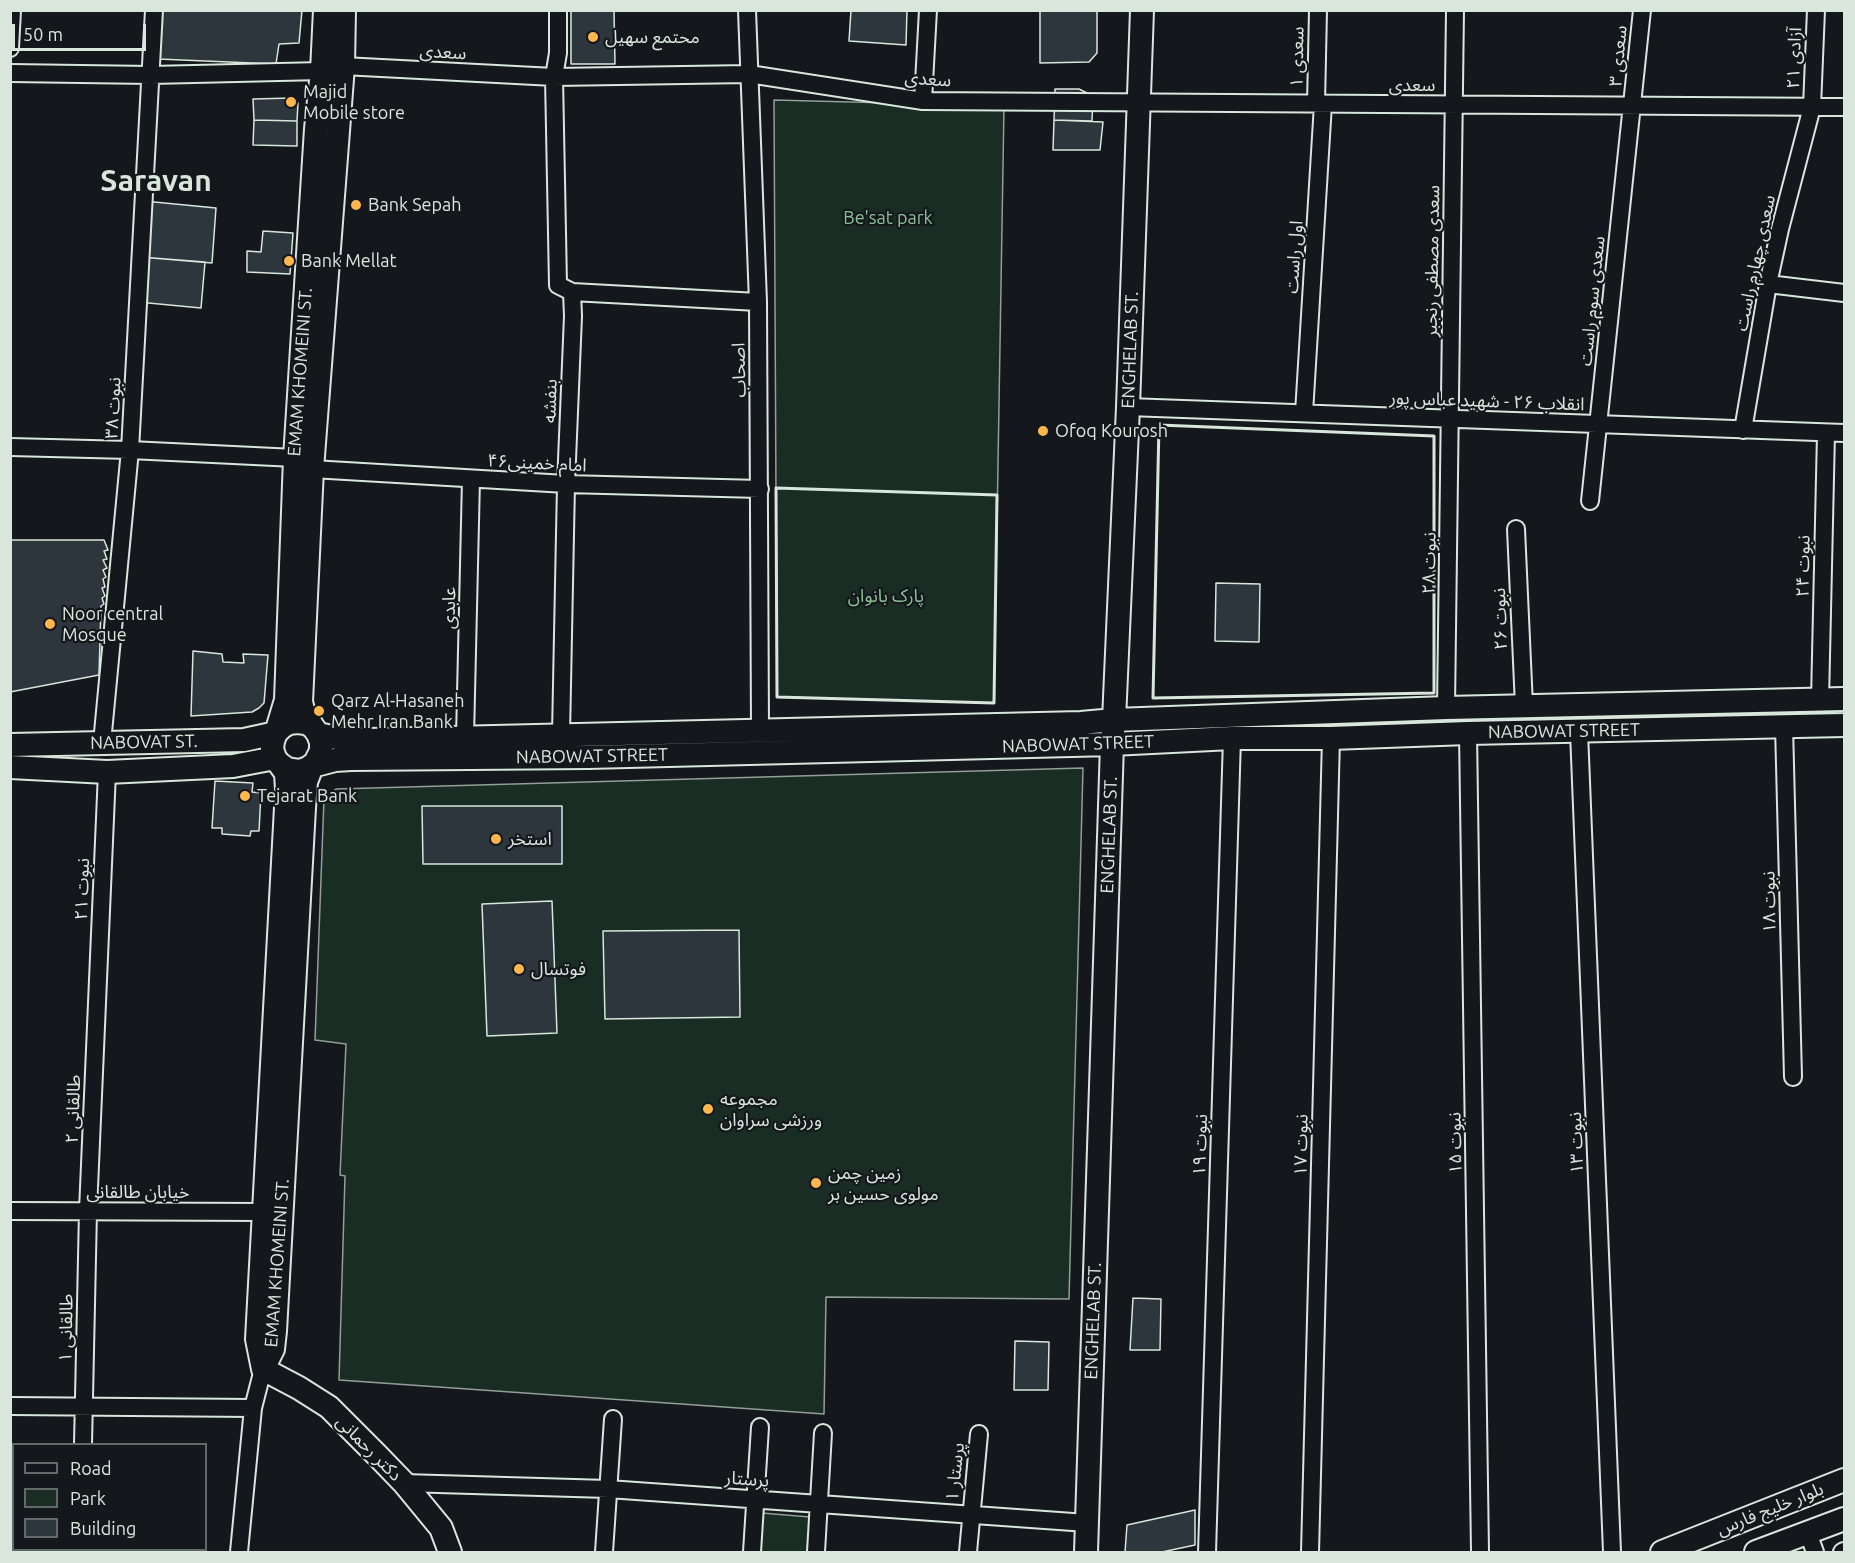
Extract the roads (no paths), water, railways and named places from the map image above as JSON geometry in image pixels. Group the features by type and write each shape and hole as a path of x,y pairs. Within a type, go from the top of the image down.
{"main road":[{"name":"EMAM KHOMEINI ST.","path":"324,10 332,69"},
{"name":"EMAM KHOMEINI ST.","path":"276,733 286,700 332,69 344,10"},
{"name":"ENGHELAB ST.","path":"1086,1552 1112,744 1128,407 1142,10"},
{"name":"EMAM KHOMEINI ST.","path":"303,464 301,702 315,731"},
{"name":"NABOWAT STREET","path":"315,731 341,740 359,740 1081,723 1452,708 1845,699"},
{"path":"1784,701 1784,726"},
{"path":"1452,708 1462,733"},
{"path":"289,723 306,723 315,731 321,742 321,751 312,766 296,771 287,769 278,761 272,750 273,741 276,733 282,727 289,723"},
{"name":"NABOWAT STREET","path":"312,766 343,759 588,757 1112,744 1232,738 1331,738 1845,725"},
{"path":"760,730 760,753"},
{"name":"NABOVAT ST.","path":"10,745 244,740 276,733"},
{"name":"EMAM KHOMEINI ST.","path":"273,1212 287,789 286,773 278,761"},
{"name":"NABOVAT ST.","path":"10,767 107,772 233,766 278,761"},
{"name":"EMAM KHOMEINI ST.","path":"263,1369 257,1339 273,1212 303,808 306,782 312,766"},
{"name":"دکتر رحمانی","path":"263,1369 329,1407 404,1483 441,1528 450,1552"},
{"name":"بلوار خلیج فارس","path":"1662,1552 1845,1480"},
{"name":"بلوار خلیج فارس","path":"1756,1552 1811,1543 1845,1519"}],"street":[{"path":"10,48 12,10"},
{"name":"نبوت ۳۸","path":"102,743 130,450 154,10"},
{"path":"558,10 558,52 554,77 558,285 572,292 758,302"},
{"name":"اصحاب","path":"747,10 758,302 760,730"},
{"path":"923,101 927,10"},
{"name":"سعدی ۱","path":"1318,10 1320,104"},
{"name":"سعدی مصطفی رنجبر","path":"1450,419 1455,10"},
{"name":"سعدی ۳","path":"1633,106 1642,10"},
{"name":"آزادی ۲۱","path":"1812,107 1816,10"},
{"name":"سعدی","path":"10,73 150,75 332,69 554,77 749,74 923,101 1845,107"},
{"name":"اول راست","path":"1304,413 1320,104"},
{"name":"سعدی سوم راست","path":"1590,501 1633,106"},
{"name":"سعدی چهارم راست","path":"1743,429 1768,284 1812,107"},
{"path":"1768,284 1845,293"},
{"name":"بنفشه","path":"561,735 572,292"},
{"name":"انقلاب ۲۶ - شهید عباس پور","path":"1128,407 1845,433"},
{"name":"نبوت ۲۸","path":"1450,419 1452,708"},
{"name":"نبوت ۲۴","path":"1820,700 1826,433"},
{"name":"امام خمینی۴۶","path":"10,447 130,450 471,479 760,489"},
{"name":"عابدی","path":"465,737 471,479"},
{"name":"نبوت ۲۶","path":"1516,529 1524,706"},
{"name":"نبوت ۱۸","path":"1784,726 1793,1077"},
{"name":"نبوت ۱۳","path":"1579,732 1612,1552"},
{"name":"نبوت ۱۵","path":"1462,733 1480,1552"},
{"name":"نبوت ۱۹","path":"1208,1552 1232,738"},
{"name":"نبوت ۱۷","path":"1310,1552 1331,738"},
{"name":"نبوت ۲۱","path":"97,1008 107,772"},
{"name":"طالقانی ۲","path":"88,1211 97,1008"},
{"name":"خیابان طالقانی","path":"10,1211 273,1212"},
{"name":"طالقانی ۱","path":"83,1443 88,1211"},
{"path":"239,1552 254,1408 263,1369"},
{"path":"10,1406 254,1408"},
{"path":"604,1552 613,1419"},
{"path":"752,1552 760,1427"},
{"path":"816,1552 823,1433"},
{"name":"پرستار ۱","path":"968,1552 979,1434"},
{"name":"پرستار","path":"404,1483 608,1489 1087,1523"}],"place":[{"name":"محتمع سهیل","path":"593,37"},
{"name":"Majid Mobile store","path":"291,102"},
{"name":"Bank Sepah","path":"356,205"},
{"name":"Bank Mellat","path":"289,261"},
{"name":"Ofoq Kourosh","path":"1043,431"},
{"name":"Noor central Mosque","path":"50,624"},
{"name":"Qarz Al-Hasaneh Mehr Iran Bank","path":"319,711"},
{"name":"Tejarat Bank","path":"245,796"},
{"name":"استخر","path":"496,839"},
{"name":"فوتسال","path":"519,969"},
{"name":"مجموعه ورزشی سراوان","path":"708,1109"},
{"name":"زمین چمن مولوی حسین بر","path":"816,1183"}],"district":[{"name":"Saravan","path":"156,181"}],"park label":[{"name":"Be'sat park","path":"888,218"},
{"name":"پارک بانوان","path":"886,596"}]}
